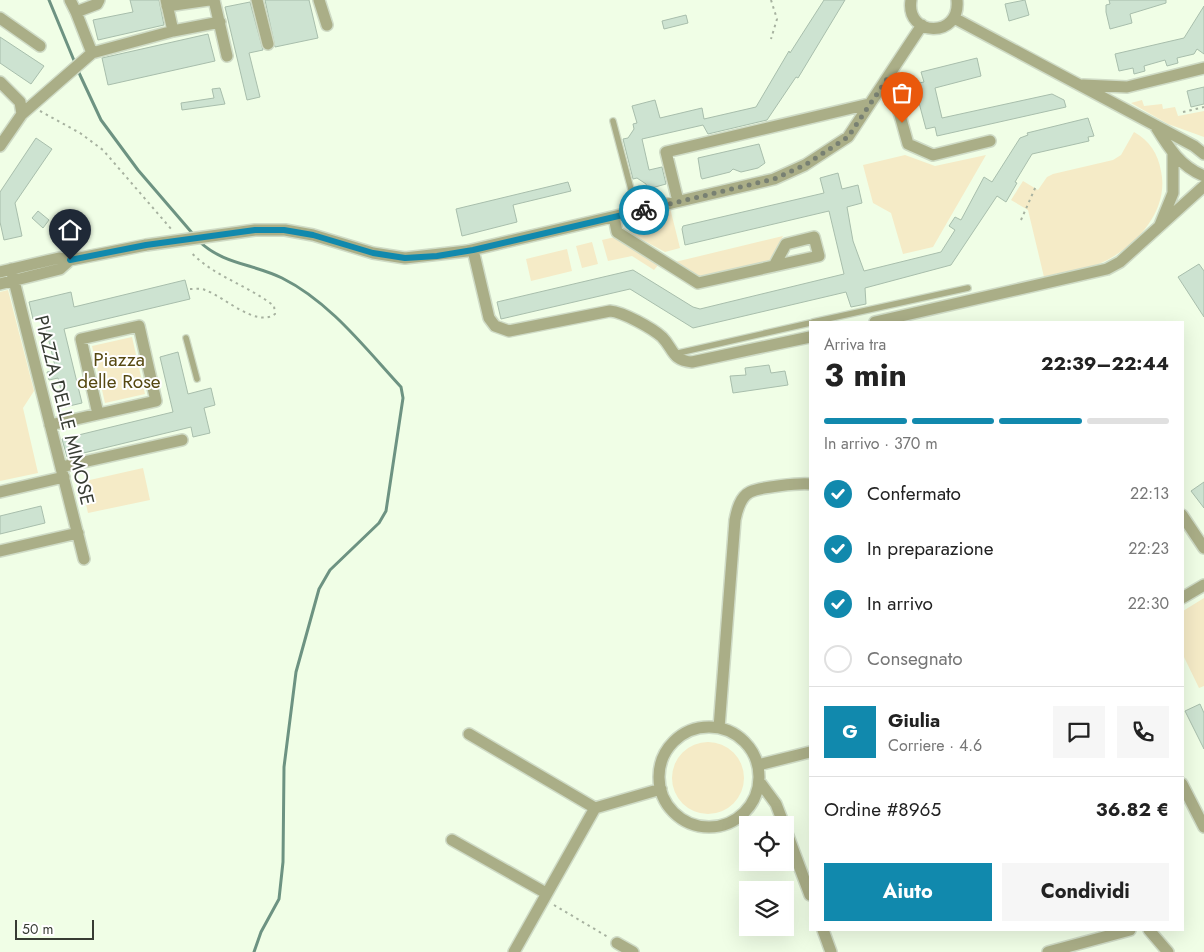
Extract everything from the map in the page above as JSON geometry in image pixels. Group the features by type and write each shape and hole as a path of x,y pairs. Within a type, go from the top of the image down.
{"street":[{"path":"70,0 92,53"},
{"path":"76,12 97,4 99,0"},
{"path":"173,31 167,3 209,0"},
{"path":"214,0 228,56"},
{"path":"257,0 268,44"},
{"path":"319,0 327,25"},
{"path":"911,0 913,16 922,25 939,28 954,18 958,6 957,0"},
{"path":"0,18 40,46"},
{"path":"954,18 1156,126 1199,146 1204,154"},
{"path":"0,146 22,114 92,53 173,31 220,22"},
{"path":"0,284 8,274 59,258 70,260 146,245 255,230 284,230 313,235 373,253 405,258 470,251 774,179 805,165 848,137 922,25"},
{"path":"1080,85 1127,87 1204,68"},
{"path":"889,76 908,144 933,155 990,140"},
{"path":"0,82 20,102 22,114"},
{"path":"1114,104 1127,87"},
{"path":"678,201 666,152 869,104"},
{"path":"1156,126 1173,154 1192,170 1204,176"},
{"path":"1158,230 1173,193 1173,154"},
{"path":"880,321 1107,269 1120,262 1158,230 1204,186"},
{"path":"614,217 617,232 698,283 774,266"},
{"path":"470,251 488,318 495,326 509,331 618,311 659,334 669,344 674,354 682,361 692,362 809,337"},
{"name":"PIAZZA DELLE MIMOSE","path":"8,274 50,425 84,559"},
{"path":"50,425 156,401 139,326 81,339 98,414"},
{"path":"0,492 62,472 182,440"},
{"path":"720,728 735,520 739,504 749,492 799,483 809,484"},
{"path":"1184,518 1204,548"},
{"path":"0,551 78,533"},
{"path":"1184,597 1204,585"},
{"path":"705,727 720,728 732,733 744,741 758,765 759,781 751,803 735,820 721,825 705,827 690,823 677,815 667,803 660,789 659,774 662,760 673,742 691,730 705,727"},
{"path":"469,734 595,808"},
{"path":"758,765 809,752"},
{"path":"759,781 776,804 780,816"},
{"path":"1184,788 1204,826"},
{"path":"514,952 595,808 660,789"},
{"path":"452,840 545,896"},
{"path":"794,853 809,892"},
{"path":"823,931 831,952"},
{"path":"1048,952 1126,931"},
{"path":"1149,931 1168,952"},
{"path":"617,943 633,952"}],"lane":[{"path":"613,121 637,212"},
{"path":"820,321 968,288"},
{"path":"674,354 809,323"},
{"path":"186,338 197,380"}],"path":[{"path":"770,0 777,19 771,39"},
{"path":"1183,112 1204,107"},
{"path":"1021,220 1036,186"},
{"path":"545,896 617,943"}],"green space":[{"path":"1142,100 1144,106 1162,104 1163,109 1175,107 1178,116 1204,111 1204,137 1168,124 1131,103"},
{"path":"1134,132 1149,144 1160,165 1161,171 1160,201 1146,228 1135,240 1110,259 1090,267 1044,277 1028,210 1011,200 1023,181 1038,190 1047,177 1053,174 1113,160 1121,155"},
{"path":"905,155 935,166 986,155 933,247 903,254 891,213 873,203 863,165"},
{"path":"670,208 680,248 665,252 630,233 626,223 629,218"},
{"path":"783,236 770,261 699,277 675,262"},
{"path":"615,237 659,264 654,270 632,256 608,261 602,240"},
{"path":"592,242 598,264 582,268 576,246"},
{"path":"567,249 572,271 531,281 526,259"},
{"path":"8,290 34,391 23,408 38,473 0,481 0,292"},
{"name":"Piazza delle Rose","path":"132,337 145,394 105,403 92,346"},
{"path":"143,468 150,500 88,513 81,482"},
{"path":"1204,598 1204,686 1199,688 1184,657 1184,610"},
{"path":"715,742 734,752 742,764 744,778 742,792 734,804 722,812 701,814 682,804 674,792 672,771 682,752 694,744"}],"building":[{"path":"130,0 159,0 164,25 98,40 93,20 133,12"},
{"path":"265,0 309,0 318,38 275,47"},
{"path":"824,0 845,0 798,78 796,77 767,120 708,134 703,125 642,139 649,170 662,167 666,184 648,189 646,184 637,178 633,179 623,139 628,138 634,129 633,124 637,123 632,106 655,100 660,118 702,108 704,119 756,107 789,51 790,53"},
{"path":"1025,0 1029,15 1009,21 1005,4"},
{"path":"1109,0 1166,0 1166,3 1130,14 1132,23 1110,29 1106,12 1106,5 1110,4"},
{"path":"250,2 263,50 249,53 260,97 247,100 225,7"},
{"path":"1204,6 1204,54 1197,49 1194,54 1177,58 1178,63 1167,66 1165,60 1144,66 1145,71 1134,74 1133,68 1119,71 1115,54 1184,38"},
{"path":"686,15 688,23 664,29 662,21"},
{"path":"208,34 215,61 108,85 102,58"},
{"path":"0,37 44,66 31,84 0,63"},
{"path":"977,58 981,76 935,88 942,118 1052,94 1064,100 1066,107 937,136 935,127 926,129 914,84 924,82 921,72"},
{"path":"1204,87 1204,104 1191,107 1187,91"},
{"path":"220,88 225,104 182,110 181,103 214,98 212,89"},
{"path":"1088,118 1094,136 1088,137 1089,141 1032,154 1015,182 1017,183 1006,202 997,196 951,265 865,288 866,304 851,307 846,292 693,328 630,289 501,319 497,302 633,270 693,307 700,309 844,274 829,211 685,245 682,229 683,226 824,193 820,178 838,173 842,189 858,185 862,203 847,207 853,241 864,271 941,252 955,230 949,226 955,217 961,220 984,177 992,182 1020,138 1028,135 1027,133"},
{"path":"36,138 52,149 15,203 22,236 4,240 0,222 0,192"},
{"path":"759,144 765,163 758,168 741,172 733,169 730,172 702,179 698,158"},
{"path":"568,182 571,191 513,205 517,222 462,236 456,209"},
{"path":"38,211 49,220 43,228 32,218"},
{"path":"1199,264 1204,271 1204,317 1178,277"},
{"path":"185,280 190,299 64,329 82,403 65,407 58,378 49,380 47,372 56,370 43,317 33,319 29,302 71,292 74,307"},
{"path":"178,352 188,394 211,388 215,405 204,408 210,433 193,437 191,427 67,457 62,439 173,412 160,357"},
{"path":"769,365 771,373 785,371 788,385 733,393 730,376 746,375 745,368"},
{"path":"1204,482 1204,508 1191,491"},
{"path":"41,506 45,523 0,534 0,516"},
{"path":"1200,704 1204,713 1204,749 1185,711"}],"waterway":[{"path":"49,0 101,120 138,170 193,234"},
{"path":"199,241 218,255 282,278 316,300 346,327 401,387 403,398 386,511 379,523 330,570 319,589 296,672 284,767 283,862 279,899 261,932 254,952"}],"way so far":[{"path":"644,210 774,179 805,165 848,137 889,76 902,123"}],"route":[{"path":"70,260 146,245 255,230 284,230 313,235 373,253 405,258 437,256 473,250 644,210"}]}
